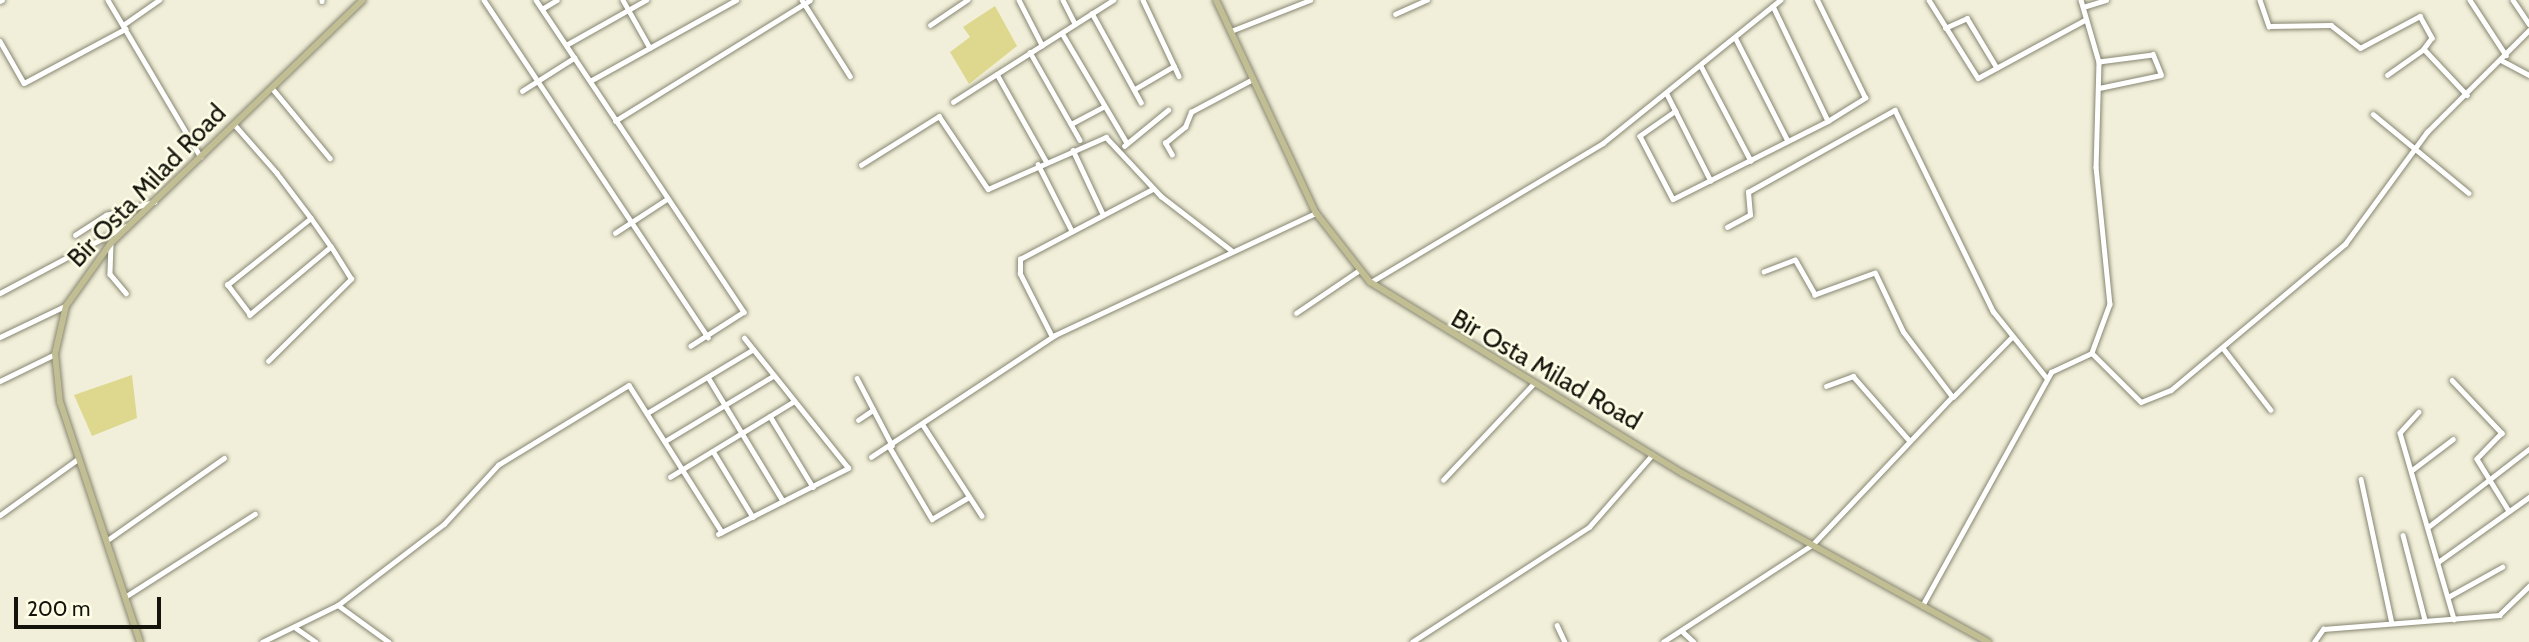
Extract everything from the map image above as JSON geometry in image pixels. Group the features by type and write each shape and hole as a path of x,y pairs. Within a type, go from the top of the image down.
{"main road":[{"name":"Bir Osta Milad Road","path":"140,642 60,402 55,354 66,306 111,243 363,0"},
{"name":"Bir Osta Milad Road","path":"1216,0 1317,213 1358,271 1370,282 1533,384 1652,454 1921,607 1988,642"}],"street":[{"path":"108,0 201,157"},
{"path":"0,41 22,83 124,27 159,0"},
{"path":"484,0 708,337"},
{"path":"536,0 744,312 691,346"},
{"path":"542,9 557,0"},
{"path":"623,0 650,48"},
{"path":"566,45 646,0"},
{"path":"590,81 736,0"},
{"path":"615,121 803,1 810,0"},
{"path":"930,25 967,0"},
{"path":"1019,0 1042,45"},
{"path":"1063,0 1075,24"},
{"path":"953,102 1113,0"},
{"path":"1143,0 1179,76"},
{"path":"1231,31 1310,0"},
{"path":"1395,14 1427,0"},
{"path":"1370,282 1572,164 1667,94 1780,0"},
{"path":"1676,111 1640,139 1672,198 1751,161 1828,121 1865,98 1817,0"},
{"path":"1929,0 1974,77 1997,68 2085,20"},
{"path":"1921,607 2046,377 2092,353 2110,314 2096,167 2099,62 2081,0"},
{"path":"2083,6 2106,0"},
{"path":"2260,0 2269,26 2331,25 2360,48 2420,16 2432,38 2424,49 2387,75"},
{"path":"2482,0 2472,3 2506,55"},
{"path":"2513,0 2529,24"},
{"path":"803,1 850,76"},
{"path":"1773,6 1828,121"},
{"path":"1092,13 1141,102"},
{"path":"1945,28 1967,18 1997,68"},
{"path":"2092,353 2149,403 2223,348 2346,244 2380,205 2413,149 2529,30"},
{"path":"1062,33 1126,145 1168,110"},
{"path":"1735,38 1788,141"},
{"path":"2424,49 2467,95"},
{"path":"1030,52 1080,140"},
{"path":"2099,62 2153,55 2161,75 2099,88"},
{"path":"522,91 574,58"},
{"path":"2501,60 2529,75"},
{"path":"1701,65 1751,161"},
{"path":"1135,89 1174,66"},
{"path":"997,74 1046,161"},
{"path":"1172,155 1165,143 1185,127 1191,112 1253,79"},
{"path":"272,88 330,158"},
{"path":"1667,94 1711,181"},
{"path":"1071,124 1103,107"},
{"path":"1727,227 1750,215 1748,192 1895,110 2011,338 2046,377"},
{"path":"2373,114 2469,193"},
{"path":"861,165 939,116 987,189 1038,164 1106,137 1153,189 1231,250"},
{"path":"234,124 310,218 351,279 268,361"},
{"path":"1073,149 1103,214"},
{"path":"1038,164 1071,229"},
{"path":"1052,338 1018,267 1023,256 1153,189"},
{"path":"615,233 667,199"},
{"path":"75,235 106,215 155,201"},
{"path":"871,457 1052,338 1231,250 1317,213"},
{"path":"310,218 228,289 254,315 331,247"},
{"path":"0,293 131,224"},
{"path":"111,243 110,275 126,293"},
{"path":"1764,272 1795,260 1815,295 1875,273 1903,332 1952,397"},
{"path":"1296,313 1358,271"},
{"path":"0,337 66,306"},
{"path":"262,642 296,628 338,604 444,524 503,462 629,385 667,440 720,533 848,467 744,338"},
{"path":"1663,642 1812,545 2011,338"},
{"path":"2223,348 2271,410"},
{"path":"649,412 752,350"},
{"path":"0,381 55,354"},
{"path":"667,440 773,376"},
{"path":"1826,386 1853,376 1910,441"},
{"path":"708,377 783,501"},
{"path":"857,378 890,446 932,519 969,497"},
{"path":"2452,380 2502,433 2478,457 2509,511"},
{"path":"1443,480 1533,384"},
{"path":"670,477 793,402"},
{"path":"858,420 873,410"},
{"path":"2419,412 2400,430 2454,619"},
{"path":"771,416 813,487"},
{"path":"923,425 982,516"},
{"path":"2412,470 2453,439"},
{"path":"2428,527 2529,449"},
{"path":"713,451 753,517"},
{"path":"1412,642 1588,527 1652,454"},
{"path":"106,541 224,458"},
{"path":"0,515 78,459"},
{"path":"2361,479 2392,623"},
{"path":"2438,562 2529,497"},
{"path":"125,597 255,514"},
{"path":"2403,535 2425,620"},
{"path":"2448,597 2502,567"},
{"path":"2314,642 2323,629 2499,615 2529,586"},
{"path":"338,604 389,642"},
{"path":"1557,625 1565,642"},
{"path":"296,628 316,642"},
{"path":"1681,631 1694,642"}],"shaded area":[{"path":"995,6 1017,46 969,84 950,52 970,37 963,27"},
{"path":"132,375 137,418 92,436 74,395"}]}
